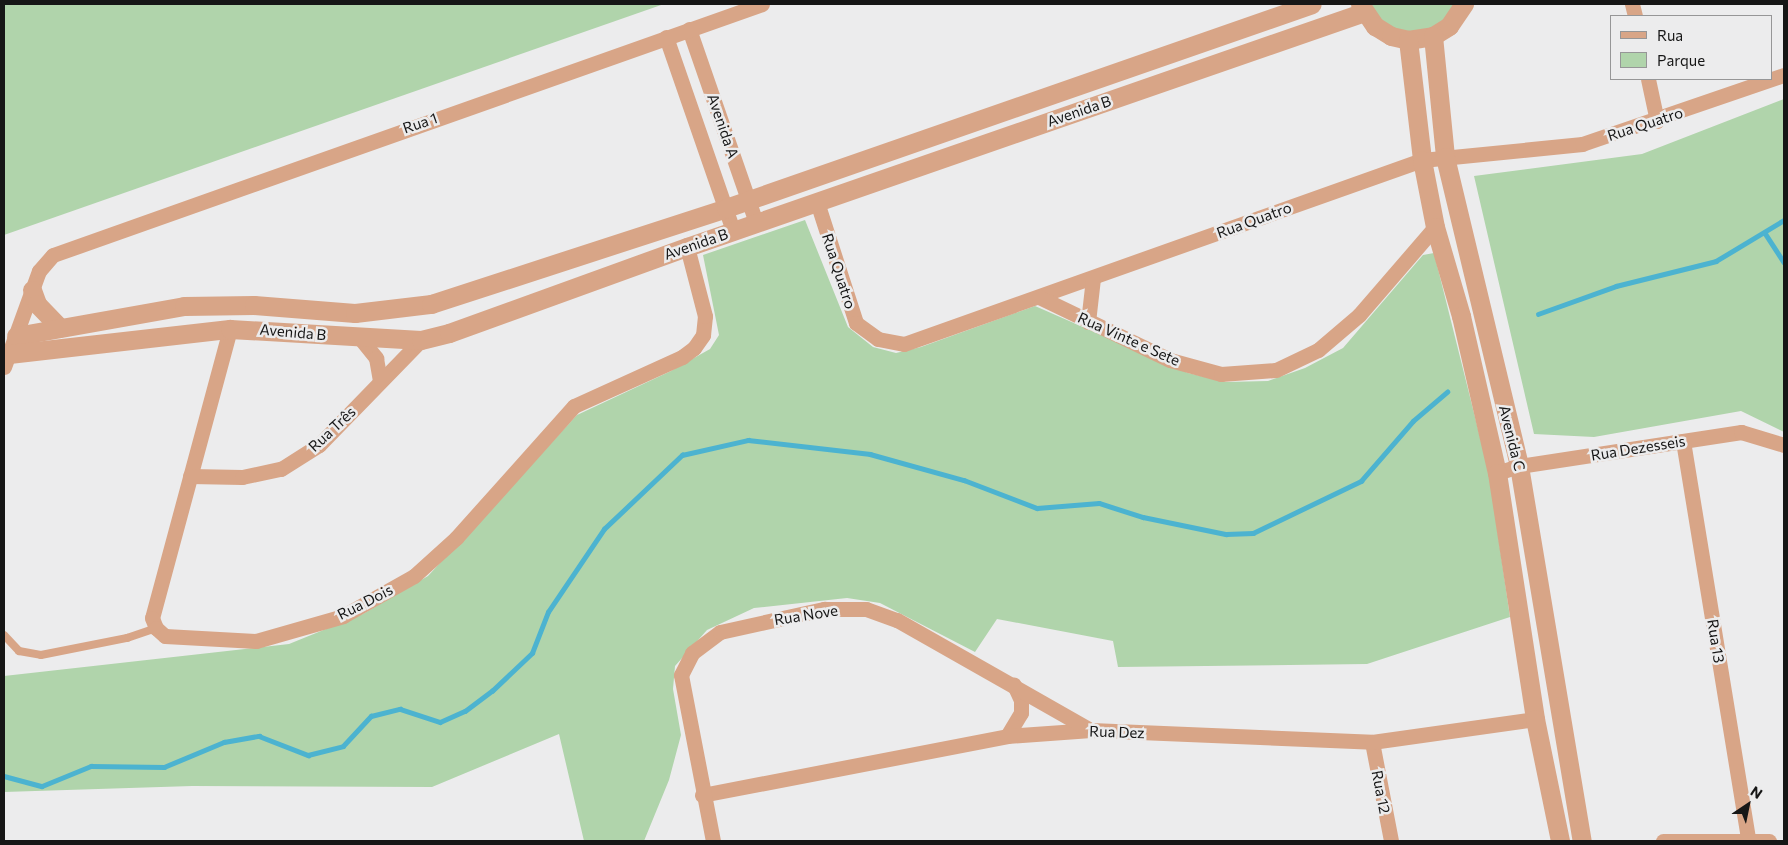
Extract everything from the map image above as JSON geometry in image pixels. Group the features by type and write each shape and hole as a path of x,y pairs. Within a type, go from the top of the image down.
{"street":[{"name":"Rua 1","path":"6,360 32,290 45,262 79,243 762,4"},
{"name":"Avenida B","path":"16,336 184,306 254,305 355,313 431,304 726,208 1312,4"},
{"path":"1362,8 1375,26 1391,36 1408,40 1433,36 1449,26 1464,4"},
{"name":"Avenida B","path":"6,360 230,329 360,338 421,340 449,334 687,247 1362,8"},
{"name":"Avenida A","path":"689,29 756,223"},
{"name":"Avenida C","path":"1433,36 1445,157 1519,466 1582,841"},
{"name":"Avenida A","path":"666,37 733,231"},
{"name":"Avenida C","path":"1408,40 1422,160 1436,228 1461,316 1497,473 1535,719 1560,841"},
{"path":"1648,80 1657,121"},
{"name":"Rua Quatro","path":"817,202 856,323 878,339 904,344 1422,160 1582,144 1657,121 1770,80"},
{"name":"Rua Vinte e Sete","path":"1038,297 1170,360 1221,374 1276,370 1318,350 1358,314 1436,228"},
{"name":"Rua Dois","path":"156,628 165,636 256,641 343,616 414,576 456,538 574,406 682,358 694,348 703,335 705,316 687,247"},
{"path":"1088,322 1093,278"},
{"path":"32,290 37,304 60,328"},
{"path":"156,628 152,618 230,329"},
{"path":"360,338 376,358 380,382"},
{"name":"Rua Três","path":"190,476 242,477 281,469 319,445 421,340"},
{"name":"Rua Dezesseis","path":"1497,473 1519,466 1742,432 1782,443"},
{"name":"Rua 13","path":"1683,441 1748,840"},
{"name":"Rua Nove","path":"713,841 702,795 681,675 692,653 720,632 824,609 866,609 897,620 1091,730"},
{"path":"1007,736 1021,713 1021,700 1014,685"},
{"name":"Rua Dez","path":"702,795 1007,736 1091,730 1372,742 1535,719"},
{"name":"Rua 12","path":"1372,742 1391,841"},
{"path":"1663,841 1769,841"}],"lane":[{"path":"4,635 19,651 41,655 127,638 156,628"}],"green space":[{"path":"4,4 664,4 4,235"},
{"path":"1366,4 1455,4 1444,20 1431,29 1415,33 1385,26"},
{"path":"1784,99 1784,432 1741,411 1594,437 1534,434 1474,176 1642,154"},
{"path":"805,220 848,327 873,347 896,353 921,347 1035,306 1188,373 1226,382 1268,381 1305,368 1343,348 1423,255 1434,253 1489,473 1510,617 1367,664 1118,667 1113,641 997,619 975,652 880,603 847,598 754,608 707,630 675,666 673,689 681,735 669,780 644,841 584,841 559,734 432,787 192,786 4,792 4,676 289,644 363,614 428,576 577,415 671,371 710,349 719,335 703,255"}],"waterway":[{"path":"1538,314 1616,286 1716,261 1784,220"},
{"path":"1765,233 1784,262"},
{"path":"4,776 42,786 91,766 164,767 224,742 259,736 308,755 343,746 371,716 400,709 440,722 465,711 492,691 532,653 548,612 604,529 682,455 748,440 870,454 964,480 1037,508 1099,503 1143,517 1226,534 1253,533 1361,481 1413,421 1447,392"}]}
